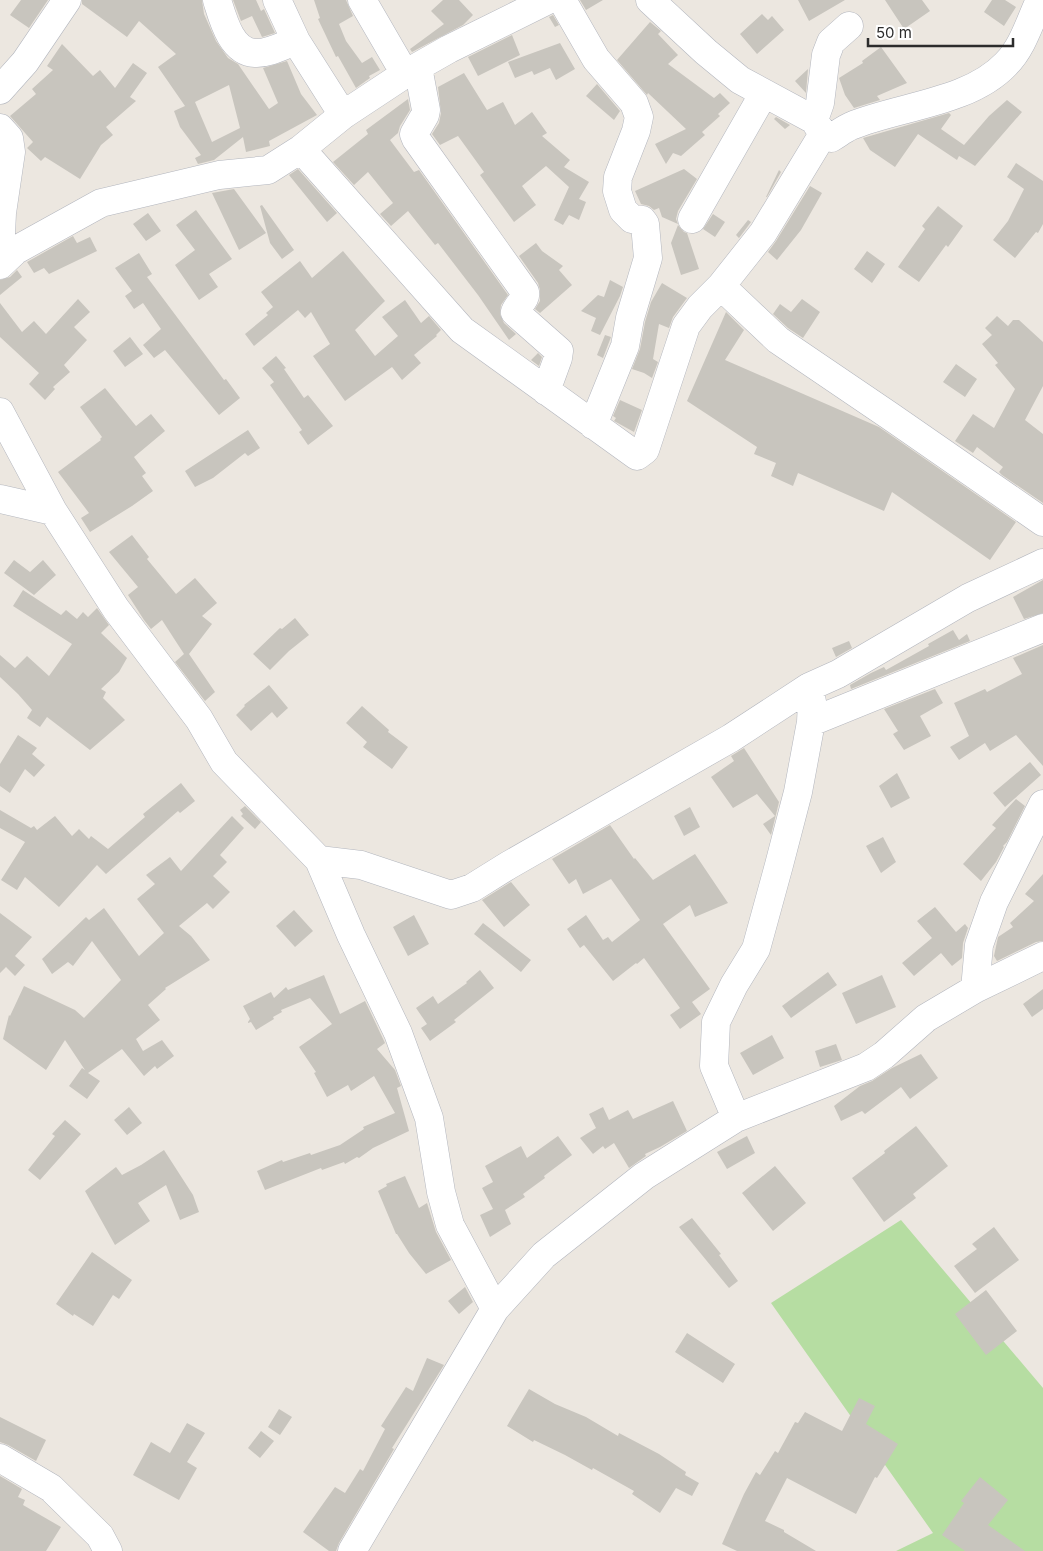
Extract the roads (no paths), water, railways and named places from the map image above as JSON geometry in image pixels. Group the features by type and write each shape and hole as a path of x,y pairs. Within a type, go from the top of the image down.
{"street":[{"path":"0,90 25,62 67,0"},
{"path":"217,0 223,20 232,37 244,51 256,54 296,41"},
{"path":"277,0 296,41 343,114"},
{"path":"362,0 412,70 426,110 414,134 416,139 525,292 525,297 515,312 558,351 558,358 546,391"},
{"path":"0,265 16,250 101,203 219,175 268,170 300,149 343,114 412,70 449,49 548,0"},
{"path":"562,0 596,59 634,103 639,117 636,131 618,177 617,191 623,210 632,219 642,220 645,224 648,258 630,318 625,346 593,425"},
{"path":"650,0 706,52 740,80 796,109 827,137 831,138 850,126 962,94 986,80 1006,64 1037,19"},
{"path":"300,149 462,330 637,456 645,450 686,326 763,233 818,127 826,55 831,42 849,26"},
{"path":"692,219 764,93"},
{"path":"0,128 10,138 11,152 2,213 0,254"},
{"path":"721,286 778,340 1043,522"},
{"path":"0,412 53,511 116,609 199,719 224,762 319,860 351,935 398,1033 426,1110 432,1134 441,1192 450,1225 495,1308"},
{"path":"0,499 53,511"},
{"path":"319,860 361,865 450,895 472,888 731,738 809,687 838,674 968,598 1043,563"},
{"path":"810,722 1043,628"},
{"path":"736,1118 714,1066 716,1022 734,985 756,949 780,865 798,792 810,722 812,702 809,687"},
{"path":"976,989 979,945 994,902 1043,804"},
{"path":"352,1551 495,1308 544,1254 644,1176 736,1118 866,1067 884,1055 926,1018 976,989 1043,956"},
{"path":"0,1458 51,1488 100,1536 108,1551"}]}
